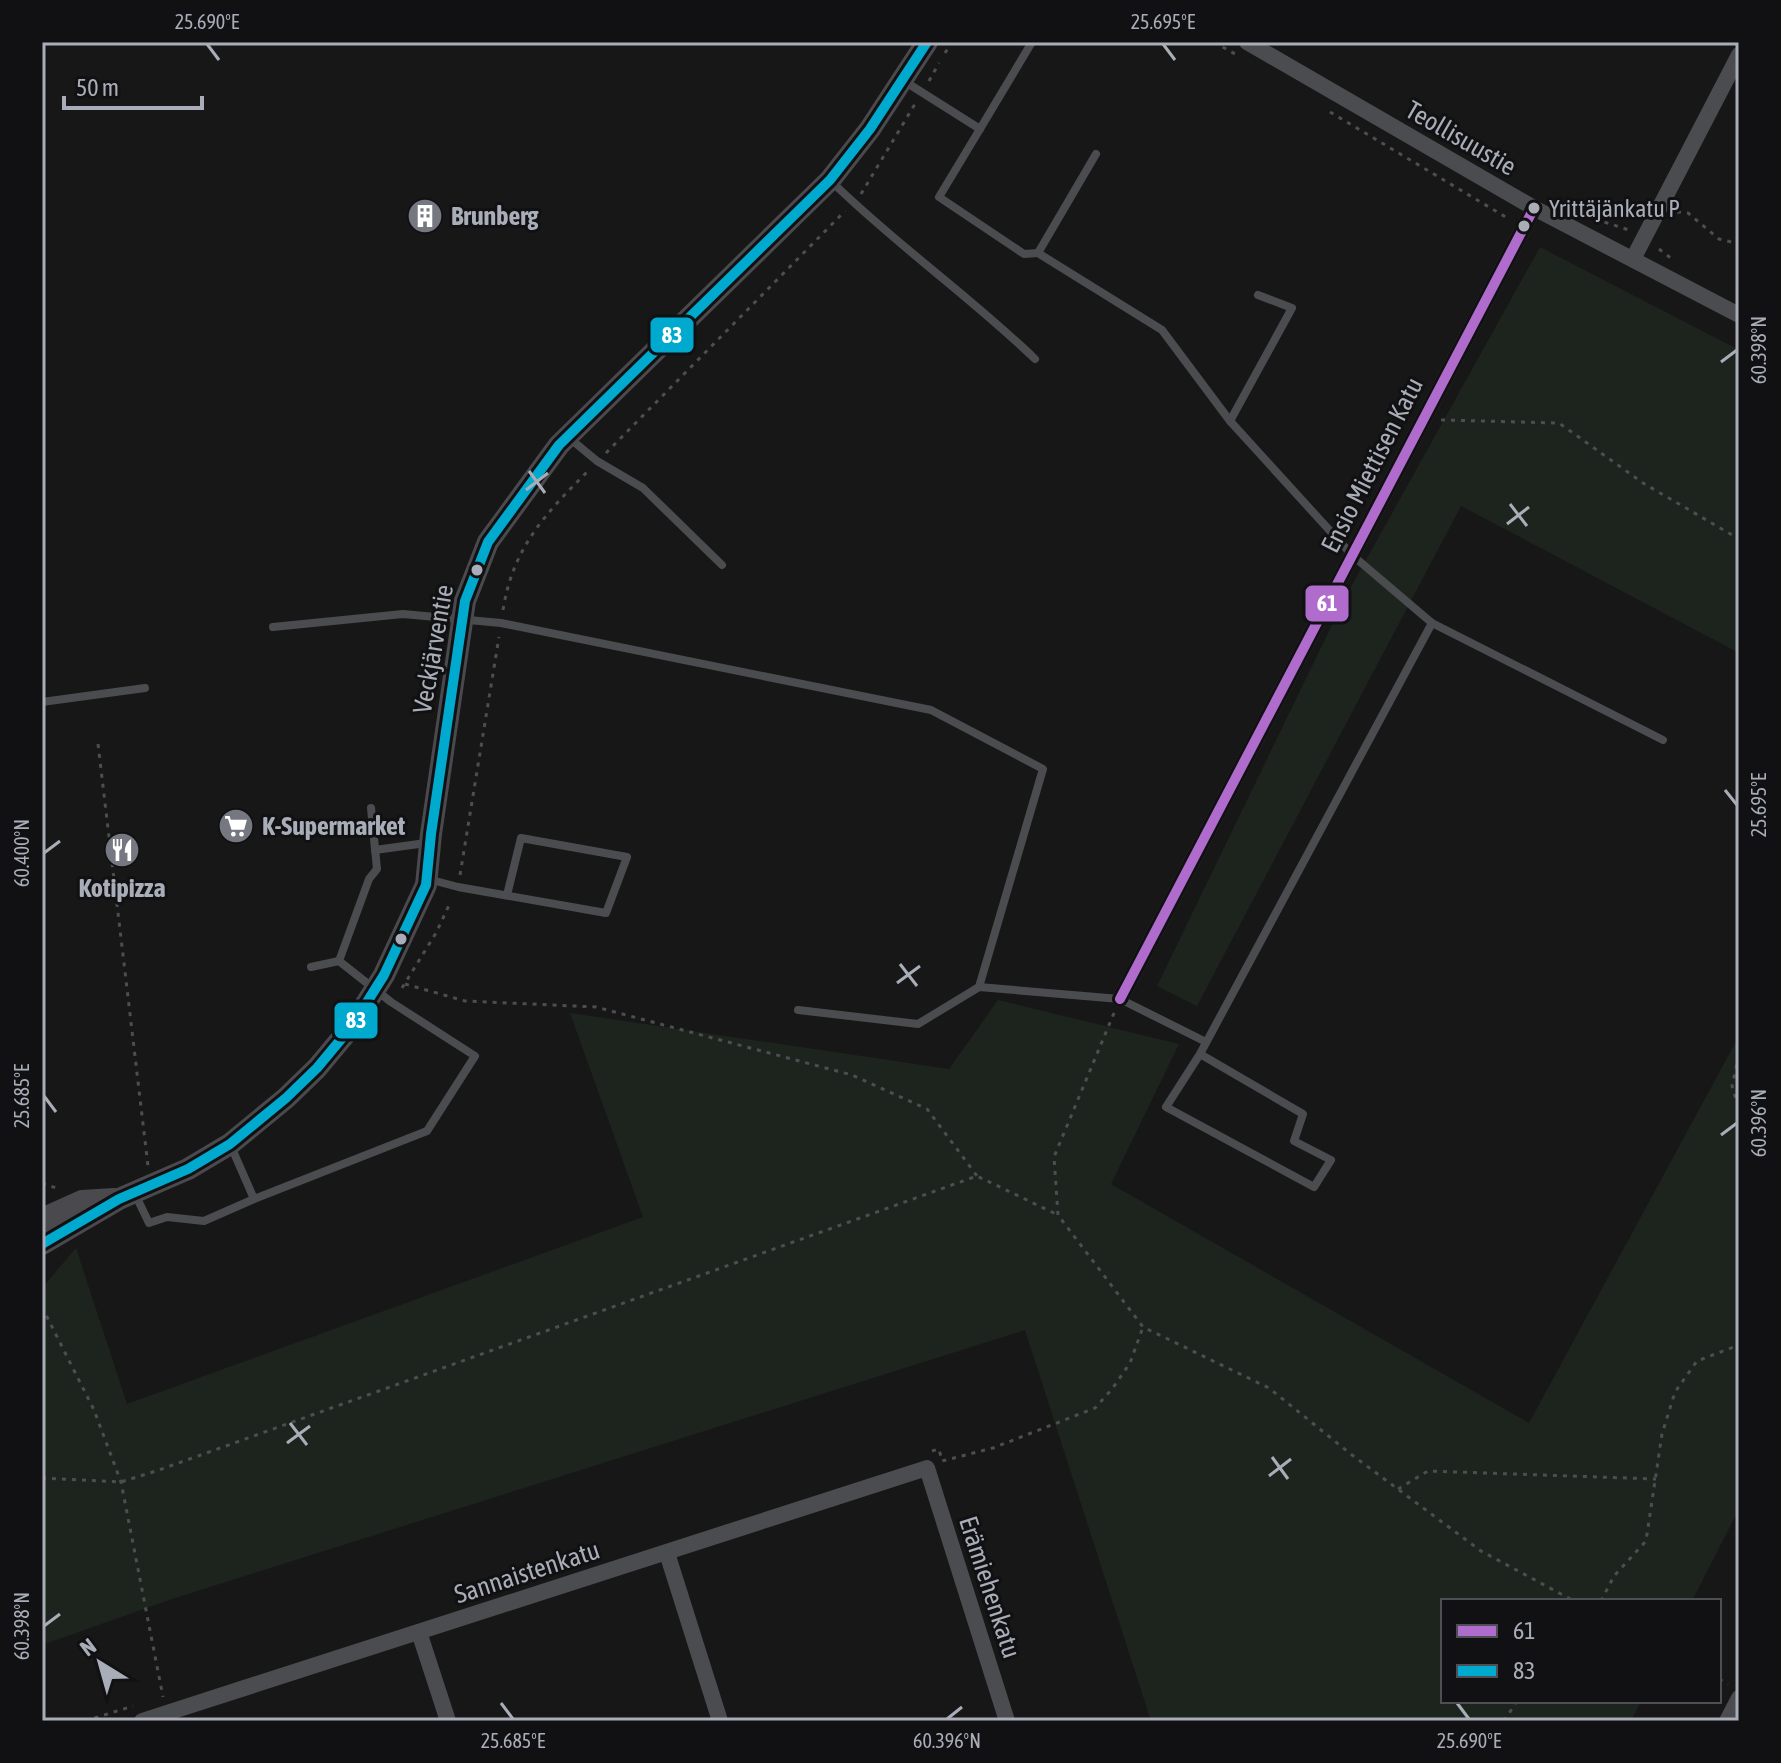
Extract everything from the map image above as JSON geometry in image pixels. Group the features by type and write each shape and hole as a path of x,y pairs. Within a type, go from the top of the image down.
{"main road":[{"name":"Veckjärventie","path":"44,1232 82,1201 127,1196 188,1169 230,1144 286,1098 384,996 393,957 416,910 427,878 465,601 488,542 520,495 567,437 830,180 913,86 927,42"}],"street":[{"name":"Teollisuustie","path":"1247,42 1534,208 1739,315"},
{"path":"1633,259 1739,55"},
{"name":"Ensio Miettisen Katu","path":"1120,999 1534,208"},
{"name":"Sannaistenkatu","path":"142,1721 179,1716 419,1632 935,1465"},
{"name":"Erämiehenkatu","path":"935,1465 1007,1721"},
{"path":"667,1553 720,1721"},
{"path":"419,1632 448,1721"},
{"path":"1727,1721 1739,1698"}],"lane":[{"path":"1032,42 939,197 1024,254 1038,253 1162,330 1230,421 1352,555 1432,623 1663,740"},
{"path":"913,86 980,129"},
{"path":"1038,253 1096,154"},
{"path":"830,180 853,203 991,316 1035,359"},
{"path":"1230,421 1292,308 1258,295"},
{"path":"567,437 597,461 643,488 722,565"},
{"path":"273,627 403,614 463,618 501,623 931,710 1043,769 979,987"},
{"path":"1200,1054 1303,1114 1294,1141 1331,1160 1314,1187 1166,1107 1200,1054 1432,623"},
{"path":"42,702 145,688"},
{"path":"339,961 369,879 377,869 371,808"},
{"path":"427,878 458,887 606,913 627,857 521,838 507,895"},
{"path":"375,850 430,843"},
{"path":"127,1196 149,1223 167,1217 204,1221 427,1131 475,1056 384,996 339,961 311,967"},
{"path":"798,1010 918,1024 979,987 1120,999 1206,1042"},
{"path":"230,1144 254,1199"}],"path":[{"path":"384,996 404,984 436,933 458,887 504,603 520,553 543,516 853,203 913,86 952,42"},
{"path":"1674,211 1688,213 1719,239 1739,244"},
{"path":"1421,420 1559,423 1643,483 1739,539"},
{"path":"98,744 148,1166 159,1162"},
{"path":"393,957 414,968"},
{"path":"404,984 465,1001 596,1007 852,1075 927,1109 977,1176 1058,1215 1143,1327 1269,1388 1481,1551 1568,1599"},
{"path":"1058,1215 1054,1157 1120,999"},
{"path":"1739,1058 1732,1086 1739,1109"},
{"path":"42,1478 121,1482 977,1176"},
{"path":"42,1307 94,1410 121,1482 163,1697"},
{"path":"935,1465 993,1448 1095,1408 1130,1363 1143,1327"},
{"path":"1602,1599 1614,1576 1646,1541 1662,1434 1675,1392 1697,1361 1739,1345"},
{"path":"1398,1489 1428,1471 1656,1479"},
{"path":"1504,1721 1516,1703"}],"shaded area":[{"path":"1540,247 1739,350 1739,653 1461,506 1197,1006 1157,986 1346,596"},
{"path":"998,1000 1179,1044 1111,1184 1529,1423 1739,1036 1739,1509 1693,1599 1441,1599 1441,1703 1640,1703 1631,1721 1151,1721 1025,1330 175,1598 42,1645 42,1288 76,1248 127,1404 643,1217 570,1013 949,1069"}],"transit line":[{"name":"83","path":"42,1244 119,1199 188,1169 230,1144 286,1098 317,1068 352,1026 384,975 426,885 465,601 488,542 559,445 830,180 870,129 927,42"},
{"name":"61","path":"1120,999 1534,208"}],"place":[{"name":"Yrittäjänkatu P","path":"1534,208"},
{"name":"Brunberg","path":"425,216"},
{"name":"K-Supermarket","path":"236,826"},
{"name":"Kotipizza","path":"122,850"}]}
